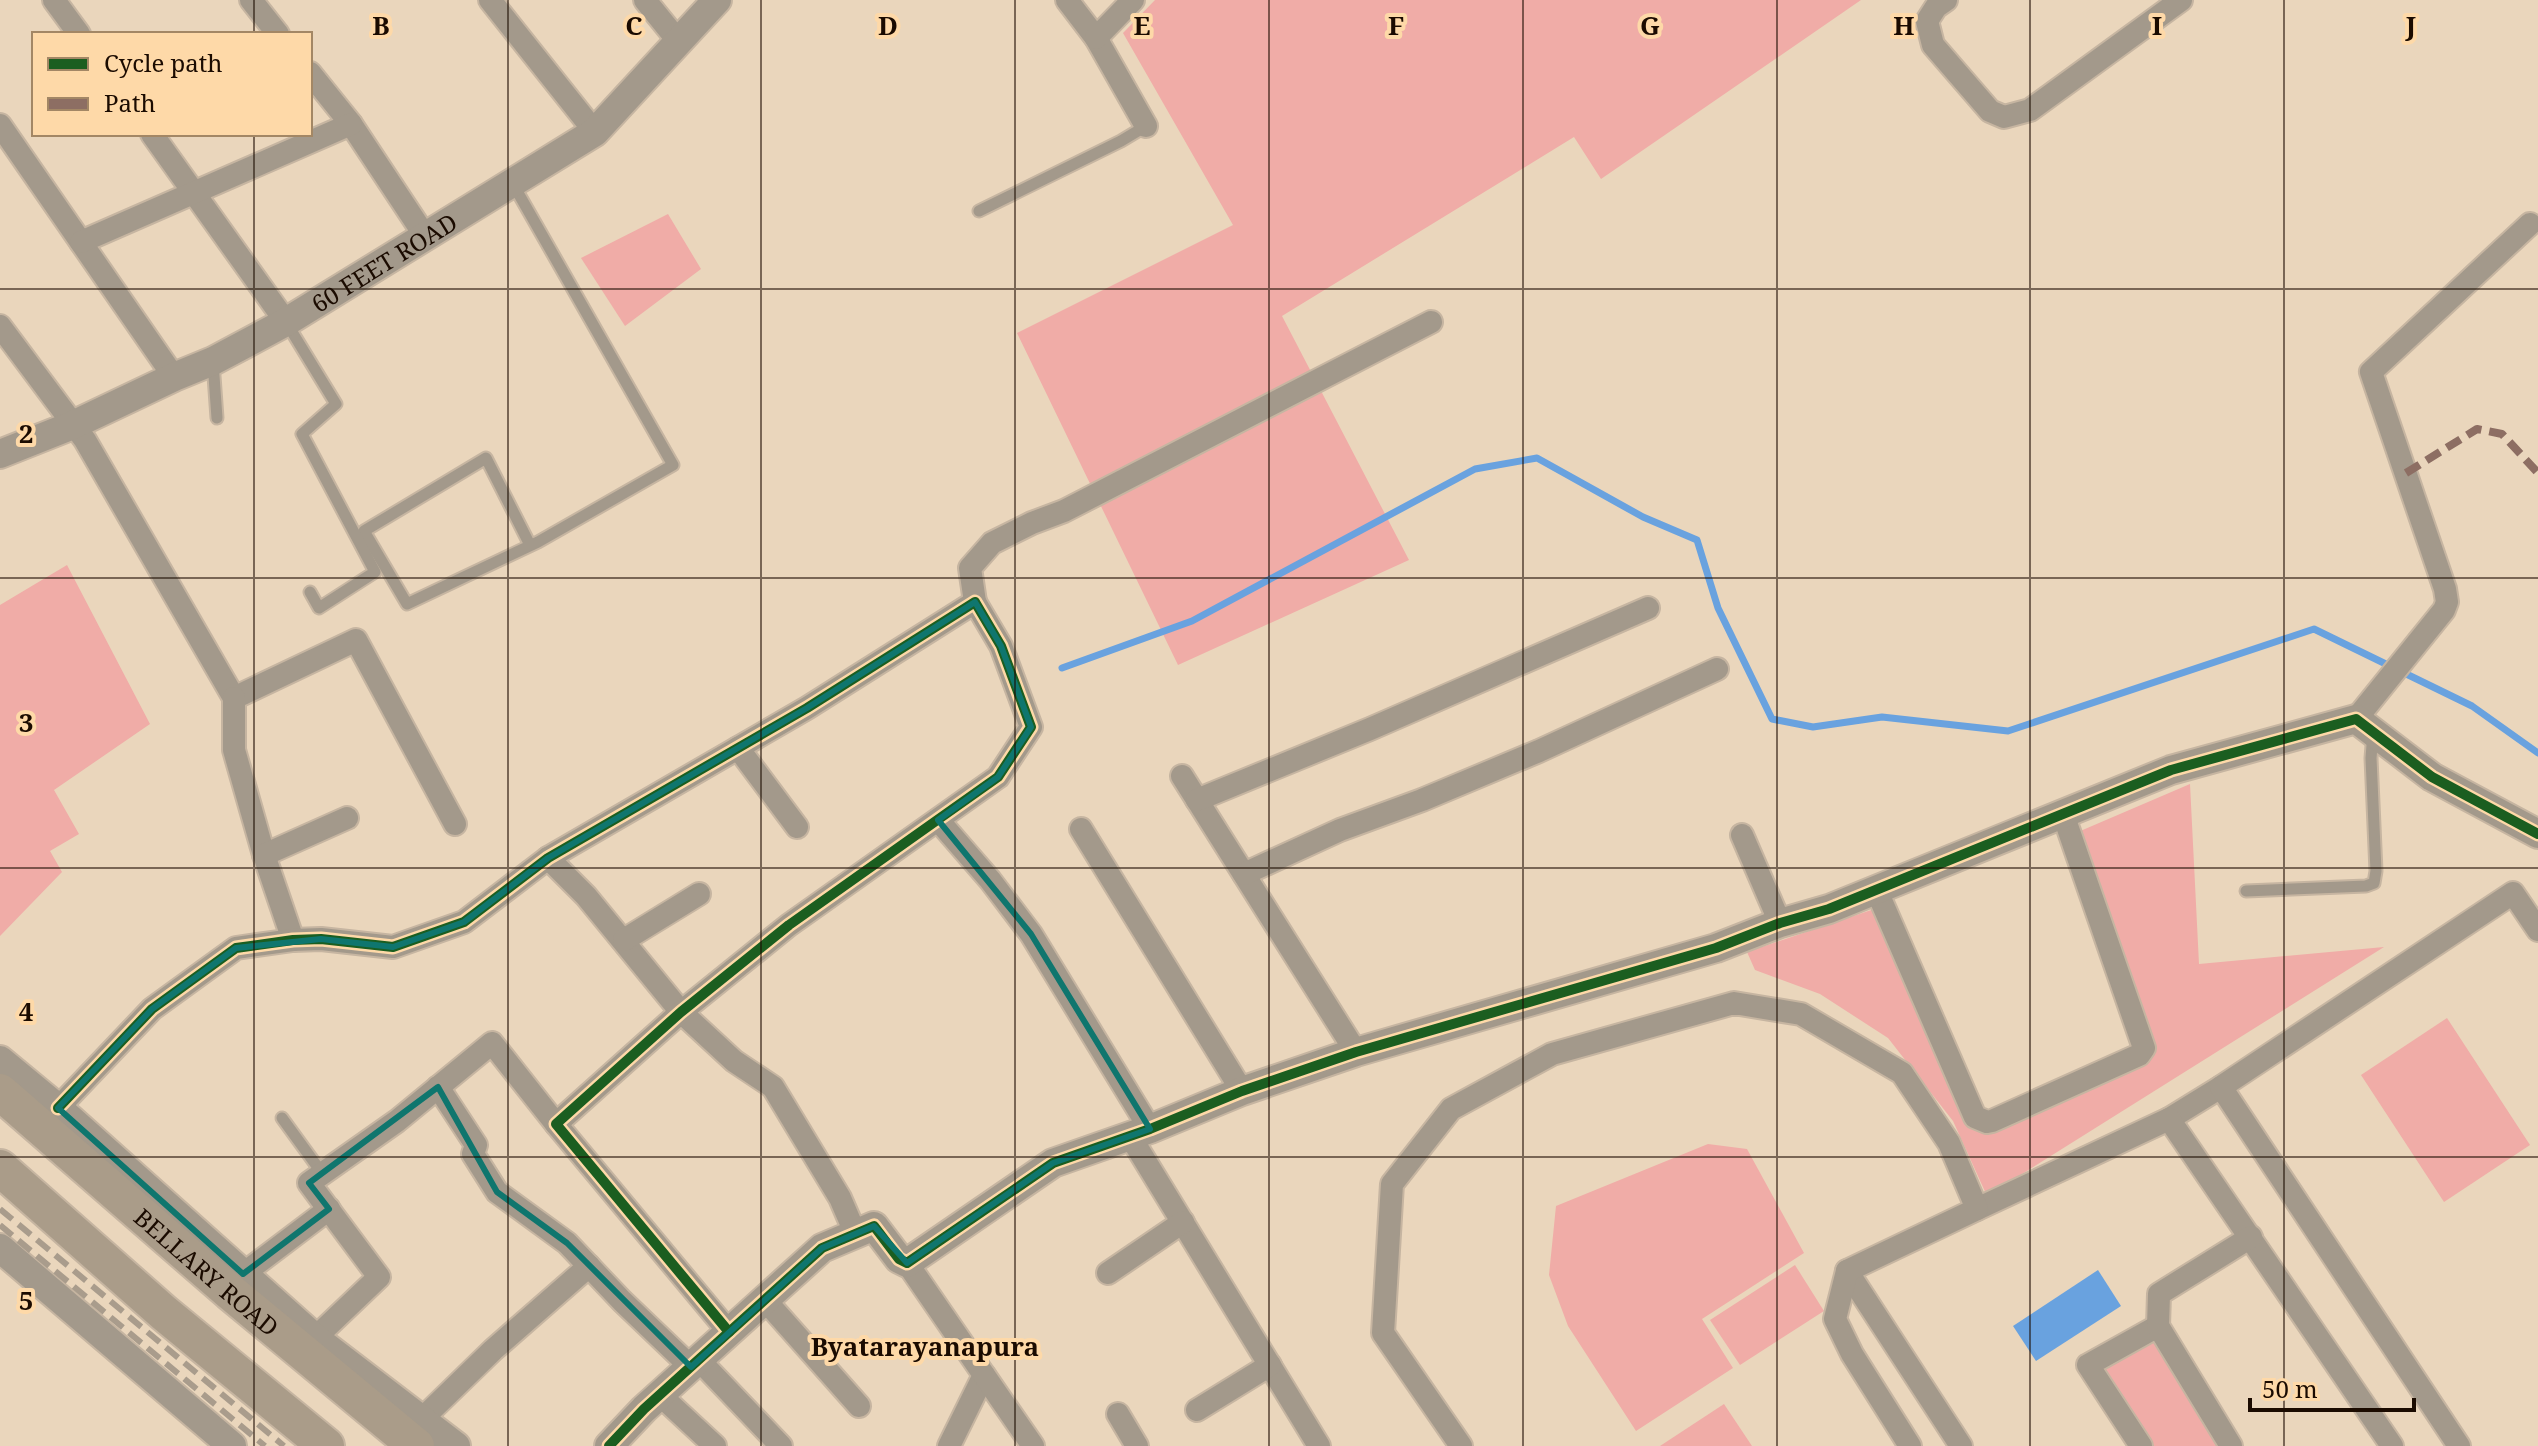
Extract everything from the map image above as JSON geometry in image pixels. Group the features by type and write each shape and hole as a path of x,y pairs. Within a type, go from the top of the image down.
{"highway":[{"name":"BELLARY ROAD","path":"0,1092 230,1292 418,1433"},
{"name":"BELLARY ROAD","path":"0,1118 215,1305 387,1446"},
{"path":"0,1168 164,1313 326,1446"},
{"path":"0,1199 302,1446"}],"street":[{"path":"54,0 78,32"},
{"path":"251,0 276,32"},
{"path":"490,0 595,132"},
{"path":"645,0 679,42"},
{"name":"60 FEET ROAD","path":"0,454 73,425 213,361 286,322 595,132 717,0"},
{"path":"1067,0 1096,38 1146,126"},
{"path":"1096,38 1133,0"},
{"path":"1946,0 1936,7 1927,21 1933,45 1990,111 2004,117 2030,110 2181,0"},
{"path":"312,75 351,124 425,236"},
{"path":"81,242 351,124"},
{"path":"0,125 174,377"},
{"path":"153,136 286,322"},
{"path":"907,1263 1053,1163 1140,1133 1242,1091 1356,1052 1716,948 1780,923 1829,909 2171,770 2364,726 2447,602 2434,555 2371,372 2530,224"},
{"path":"556,1124 681,1012 789,925 998,777 1031,727 1001,646 975,602 970,568 992,543 1064,511 1431,322"},
{"path":"0,326 85,440 234,698 234,750 264,855 293,940"},
{"path":"58,1108 152,1009 236,948 321,939 393,947 464,922 548,858 807,708 975,602"},
{"path":"1197,800 1370,729 1648,608"},
{"path":"234,698 356,640 455,824"},
{"path":"1244,874 1340,830 1539,751 1717,669"},
{"path":"2364,726 2432,777 2538,834"},
{"path":"738,748 797,827"},
{"path":"1182,776 1356,1052"},
{"path":"1876,889 1975,1117 1992,1121 2139,1055 2144,1048 2063,814"},
{"path":"264,855 347,818"},
{"path":"938,820 1031,934 1140,1133 1183,1222 1319,1446"},
{"path":"1081,829 1242,1091"},
{"path":"1742,835 1780,923"},
{"path":"548,858 586,896 681,1012 734,1061 773,1087 840,1198 856,1235"},
{"path":"1847,1271 2169,1119 2513,893 2538,930"},
{"path":"624,940 699,894"},
{"path":"1461,1446 1383,1333 1392,1184 1451,1109 1552,1054 1734,1003 1801,1014 1902,1073 1949,1143 1977,1209"},
{"path":"315,1338 379,1277 309,1183 397,1121 492,1043 729,1332"},
{"path":"0,1060 58,1108 418,1433 456,1446"},
{"path":"438,1087 476,1145 473,1154 497,1192 567,1243 781,1446"},
{"path":"2221,1087 2459,1446"},
{"path":"2169,1119 2392,1446"},
{"path":"243,1274 329,1209"},
{"path":"1108,1273 1183,1222"},
{"path":"609,1446 660,1395 822,1248 874,1226 899,1259 907,1263 1033,1446"},
{"path":"2231,1446 2158,1326 2159,1294 2251,1237"},
{"path":"0,1248 217,1441"},
{"path":"418,1433 493,1350 589,1266"},
{"path":"1847,1271 1835,1319 1852,1354 1910,1446"},
{"path":"1847,1271 1961,1446"},
{"path":"765,1300 859,1406"},
{"path":"2141,1446 2088,1365 2158,1326"},
{"path":"1197,1410 1270,1365"},
{"path":"949,1446 984,1375"},
{"path":"660,1395 715,1446"},
{"path":"1118,1414 1137,1446"}],"lane":[{"path":"979,211 1146,126"},
{"path":"512,183 673,465 530,545 407,604 364,531 486,458 530,545"},
{"path":"286,322 336,404 302,434 375,572 319,608 310,592"},
{"path":"213,361 217,418"},
{"path":"2246,891 2366,886 2374,883 2371,758 2364,726"},
{"path":"282,1118 322,1173"}],"highlighted area":[{"path":"975,602 1001,646 1031,727 998,777 938,820 1031,934 1150,1129 1053,1163 907,1263 874,1226 822,1248 691,1367 567,1243 497,1192 438,1087 309,1183 329,1209 243,1274 58,1108 152,1009 236,948 321,939 393,947 464,922 548,858 807,708"}],"shaded area":[{"path":"1155,0 1861,0 1601,179 1574,137 1282,316 1409,560 1178,665 1017,333 1233,225 1123,33"},
{"path":"668,214 701,269 625,326 581,258"},
{"path":"67,565 150,724 54,790 79,834 50,851 62,872 0,936 0,605"},
{"path":"2190,784 2199,964 2384,947 1987,1196 1953,1121 1888,1038 1820,994 1755,970 1747,952 1889,904 1983,1129 2150,1051 2071,835"},
{"path":"2447,1018 2530,1145 2444,1202 2361,1075"},
{"path":"1708,1144 1747,1149 1804,1253 1702,1319 1733,1368 1636,1431 1568,1326 1549,1275 1556,1206"},
{"path":"1795,1265 1824,1311 1740,1365 1710,1320"},
{"path":"2155,1336 2219,1446 2150,1446 2101,1371"},
{"path":"1724,1404 1752,1446 1660,1446"}],"water":[{"path":"2098,1270 2121,1306 2036,1361 2013,1326"}],"waterway":[{"path":"1062,668 1192,621 1475,469 1537,458 1643,517 1697,540 1718,608 1772,719 1813,727 1882,717 2008,731 2314,629 2472,706 2538,753"}],"railway":[{"path":"0,1209 284,1446"},
{"path":"0,1225 265,1446"}],"marked path":[{"path":"2406,473 2477,429 2502,434 2538,473"}],"cycle path":[{"path":"58,1108 152,1009 236,948 321,939 393,947 464,922 548,858 807,708 975,602 1001,646 1031,727 998,777 789,925 681,1012 556,1124 729,1332"},
{"path":"609,1446 644,1409 822,1248 874,1226 899,1259 907,1263 1053,1163 1150,1129 1242,1091 1356,1052 1716,948 1780,923 1829,909 2171,770 2356,719 2432,777 2538,834"}],"district":[{"name":"Byatarayanapura","path":"925,1346"}]}
